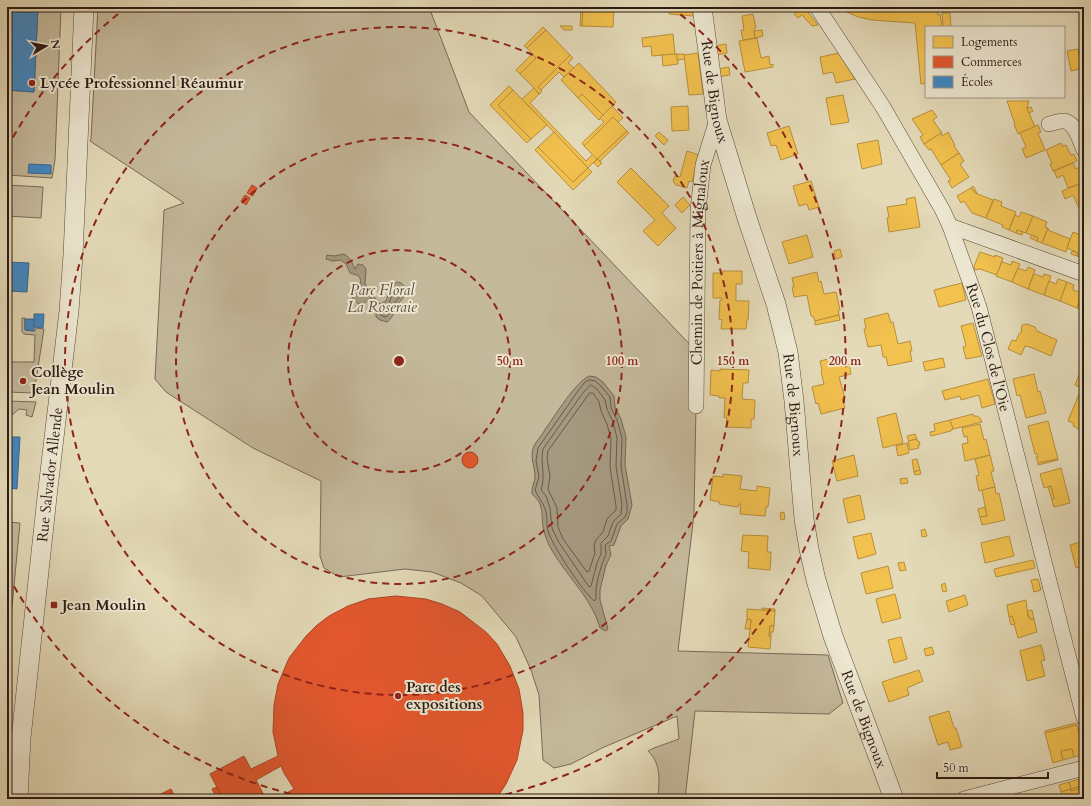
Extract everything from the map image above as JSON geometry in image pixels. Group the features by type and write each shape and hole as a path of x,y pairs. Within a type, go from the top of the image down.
{"street":[{"name":"Rue Salvador Allende","path":"18,799 21,738 46,497 69,311 84,7"},
{"name":"Rue de Bignoux","path":"702,7 717,120 776,304 788,352 794,401 804,519 816,580 836,644 894,799"},
{"name":"Rue du Clos de l'Oie","path":"817,7 883,107 950,226 979,307 1084,718"},
{"name":"Chemin de Poitiers à Mignaloux","path":"696,406 698,210 704,165 717,120"},
{"path":"1049,124 1064,120 1069,123 1076,132 1084,150"},
{"path":"950,226 1084,274"},
{"path":"964,799 1084,768"}],"green space":[{"path":"38,7 61,7 55,160 52,178 7,175 7,90 34,92"},
{"name":"Parc Floral La Roseraie","path":"98,7 429,7 469,112 697,352 694,514 678,651 828,655 843,703 829,714 695,711 685,799 658,799 658,767 648,751 679,739 677,716 602,748 571,764 554,768 543,760 539,695 531,670 516,637 482,596 461,583 432,572 405,569 339,577 324,568 320,556 321,481 253,448 166,392 155,379 164,210 184,203 90,141"},
{"path":"7,185 43,187 41,218 7,216"},
{"path":"22,318 25,318 25,330 35,331 36,328 44,329 34,393 7,392 7,362 34,362 35,335 24,334 22,332"},
{"path":"7,401 36,402 32,417 26,415 27,410 19,409 12,415 7,412"},
{"path":"7,522 20,523 9,638 7,638"}],"water":[{"path":"343,254 349,258 355,269 358,264 363,265 366,269 365,284 380,304 386,301 390,289 395,283 398,282 406,288 403,298 387,322 376,317 376,307 371,298 362,305 353,299 352,289 358,284 361,284 360,278 357,275 350,273 346,264 341,260 333,261 326,259 327,255 335,256"},
{"path":"589,376 596,377 603,382 614,396 615,407 621,419 626,437 625,465 632,505 628,519 621,526 614,545 609,546 611,555 606,565 600,590 600,600 608,629 606,631 600,628 596,616 584,595 555,556 549,545 544,531 541,507 532,494 535,476 532,457 534,446 560,407 578,385"}],"building: Logements":[{"path":"581,7 583,7 582,26 580,26"},
{"path":"583,7 614,7 613,27 582,26"},
{"path":"669,7 692,7 693,16 669,14"},
{"path":"804,7 818,25 812,26 802,15 798,18 794,14"},
{"path":"836,7 880,7 914,11 937,11 938,15 940,14 942,26 925,26 925,83 921,84 915,23 872,20 858,17"},
{"path":"942,13 950,13 951,26 942,26"},
{"path":"753,14 756,28 754,29 755,38 743,40 741,30 744,30 742,16"},
{"path":"560,26 572,26 572,30 564,30"},
{"path":"543,27 546,30 527,48 524,46"},
{"path":"546,30 570,55 538,87 542,91 540,94 520,74 536,58 527,48"},
{"path":"762,30 763,36 755,38 754,31"},
{"path":"673,34 675,54 652,56 651,46 643,47 642,38"},
{"path":"757,38 761,58 769,56 770,65 773,64 773,67 745,72 739,41"},
{"path":"726,44 727,53 716,55 714,46"},
{"path":"1078,49 1079,52 1084,51 1084,68 1071,71 1067,51"},
{"path":"698,53 703,94 689,95 684,55"},
{"path":"839,53 855,79 836,83 833,72 823,74 820,57"},
{"path":"532,54 536,58 520,74 516,70"},
{"path":"677,54 678,64 663,66 662,55"},
{"path":"677,54 684,54 685,59 677,60"},
{"path":"570,55 573,58 568,63 574,68 564,77 559,72 541,90 538,87"},
{"path":"579,63 616,102 603,115 582,94 578,98 561,80"},
{"path":"729,67 730,75 718,77 717,69"},
{"path":"509,86 513,90 498,105 531,139 527,143 490,105"},
{"path":"534,88 539,94 530,103 586,161 593,154 597,159 588,168 522,99"},
{"path":"513,90 547,125 531,139 498,105"},
{"path":"582,94 603,115 599,120 578,98"},
{"path":"843,95 849,122 831,125 826,98"},
{"path":"1079,100 1084,100 1083,109"},
{"path":"1007,101 1029,101 1027,108 1035,127 1018,134"},
{"path":"612,106 623,118 618,122 613,117 584,146 582,143 604,122 600,118"},
{"path":"688,106 689,130 672,131 671,107"},
{"path":"1031,107 1033,111 1029,113 1027,108"},
{"path":"932,110 937,117 933,120 942,133 924,144 920,137 923,135 912,119"},
{"path":"613,117 627,131 597,159 584,146"},
{"path":"1038,125 1041,132 1038,133 1045,150 1026,158 1022,149 1026,147 1020,133"},
{"path":"789,126 798,154 781,160 776,145 771,146 767,133"},
{"path":"627,131 629,133 600,161 597,159"},
{"path":"554,132 588,168 573,182 538,147"},
{"path":"659,132 668,140 664,145 655,136"},
{"path":"948,132 959,153 941,165 931,149 929,150 924,144 941,133 942,136"},
{"path":"878,140 882,164 862,169 857,144"},
{"path":"1061,143 1062,146 1066,145 1071,155 1074,154 1077,161 1053,171 1050,164 1052,163 1046,150"},
{"path":"538,147 573,182 588,168 592,172 573,190 535,150"},
{"path":"687,151 699,155 692,182 689,181 687,188 676,185 673,181 675,176 680,177"},
{"path":"959,153 964,161 960,164 969,177 952,188 948,181 951,180 941,165"},
{"path":"597,159 602,163 598,167 594,163"},
{"path":"1073,163 1076,169 1080,167 1084,178 1080,180 1082,183 1068,188 1063,175 1057,178 1054,171"},
{"path":"631,168 669,206 662,213 676,228 658,246 643,231 655,220 617,182"},
{"path":"811,181 819,207 809,210 807,204 799,206 793,186"},
{"path":"1082,183 1084,189 1084,206 1079,208 1073,195 1065,199 1062,191"},
{"path":"973,186 978,195 971,188"},
{"path":"971,188 975,193 993,200 986,218 972,213 964,201 961,203 957,196"},
{"path":"683,197 690,205 682,213 675,205"},
{"path":"915,197 920,227 889,232 887,207 907,204 906,199"},
{"path":"994,199 1002,202 1001,206 1016,212 1009,230 1002,227 1003,225 986,218"},
{"path":"1021,212 1033,216 1026,233 1017,230 1016,233 1009,230 1015,215 1019,217"},
{"path":"1033,216 1047,222 1045,227 1048,228 1042,243 1037,241 1038,238 1026,233"},
{"path":"1048,228 1048,230 1070,239 1066,252 1042,243"},
{"path":"1017,230 1023,232 1022,235 1016,233"},
{"path":"1073,232 1084,236 1083,258 1077,256 1078,253 1067,248"},
{"path":"807,235 813,257 789,264 782,242"},
{"path":"1032,235 1038,238 1037,241 1030,238"},
{"path":"840,249 842,257 836,259 834,251"},
{"path":"1072,251 1078,253 1077,256 1071,254"},
{"path":"980,252 1003,258 997,275 980,269 975,270 974,266"},
{"path":"1012,261 1020,264 1012,282 996,276 1002,262 1011,265"},
{"path":"1028,267 1035,270 1028,289 1012,282 1018,268 1026,271"},
{"path":"723,271 742,271 742,284 736,284 736,301 749,301 746,329 721,329 722,320 719,319 720,300 722,300 722,298 713,298 713,273 723,273"},
{"path":"817,272 824,294 836,292 840,310 838,310 839,315 815,321 813,316 811,316 807,295 794,297 792,278"},
{"path":"1034,274 1043,277 1044,274 1051,276 1044,295 1028,289"},
{"path":"1058,279 1067,282 1060,301 1044,295 1049,281 1056,284"},
{"path":"1067,282 1074,285 1073,290 1082,293 1077,308 1060,301"},
{"path":"962,283 966,300 939,307 934,290"},
{"path":"1084,289 1084,311 1077,308"},
{"path":"888,313 891,323 893,322 898,344 910,341 912,361 888,366 886,357 883,357 881,345 868,347 864,329 866,328 864,319"},
{"path":"839,315 840,320 815,325 815,321"},
{"path":"973,323 982,356 966,359 963,347 966,346 961,326"},
{"path":"1027,324 1035,327 1037,331 1057,340 1051,356 1025,346 1021,355 1008,349 1012,340 1016,341 1021,333 1022,325"},
{"path":"1083,352 1084,353 1084,362 1080,360"},
{"path":"844,355 847,365 849,364 851,374 839,377 845,398 842,399 845,408 821,414 818,403 816,404 812,387 824,384 820,361"},
{"path":"943,358 945,367 925,371 923,362"},
{"path":"1084,363 1084,389 1075,385"},
{"path":"720,369 749,370 748,383 743,383 742,399 755,400 754,419 751,419 751,428 726,427 727,418 724,417 725,398 710,395 711,370 720,371"},
{"path":"1034,374 1038,392 1040,391 1046,413 1026,418 1020,395 1017,396 1013,379"},
{"path":"988,379 995,404 982,408 979,395 961,400 960,396 945,400 942,391"},
{"path":"1079,394 1084,396 1084,427 1081,430 1073,426 1074,423 1068,421"},
{"path":"896,413 903,443 883,448 877,418"},
{"path":"973,414 973,416 980,418 982,422 953,429 950,420"},
{"path":"950,420 953,429 951,431 931,436 930,432 935,431 934,424"},
{"path":"1048,421 1058,459 1038,463 1036,457 1038,457 1037,454 1035,454 1028,426"},
{"path":"980,424 990,455 965,461 962,444 968,443 967,436 964,437 962,428"},
{"path":"915,434 917,439 909,441 907,436"},
{"path":"917,439 920,445 918,445 919,448 910,450 908,441"},
{"path":"907,443 909,453 898,456 896,446"},
{"path":"854,455 858,476 837,481 832,461"},
{"path":"990,455 994,471 991,472 995,487 979,491 976,476 979,475 975,459"},
{"path":"917,459 920,470 914,472 912,460"},
{"path":"1058,460 1038,465 1038,463"},
{"path":"1061,468 1070,503 1054,507 1051,486 1044,488 1040,474"},
{"path":"920,470 921,474 915,475 914,472"},
{"path":"723,474 742,476 740,489 757,491 757,486 770,488 768,507 766,507 765,516 740,514 741,504 739,504 738,507 719,504 720,502 710,500 713,476 723,477"},
{"path":"907,478 908,483 901,484 900,479"},
{"path":"1051,486 1054,499 1052,500 1048,487"},
{"path":"995,487 996,494 999,493 1005,520 982,525 980,517 987,516 982,490"},
{"path":"860,495 865,519 848,523 843,499"},
{"path":"985,507 987,516 980,517 978,509"},
{"path":"784,512 785,519 781,520 780,513"},
{"path":"925,529 927,536 922,537 921,530"},
{"path":"871,533 876,554 858,559 853,537"},
{"path":"743,535 768,536 767,552 771,552 770,570 748,568 749,552 741,551"},
{"path":"1009,536 1014,556 985,563 981,543"},
{"path":"1084,541 1084,566 1076,568 1070,545"},
{"path":"1033,560 1035,568 996,577 994,569"},
{"path":"904,562 906,570 900,571 898,563"},
{"path":"888,566 893,588 866,594 861,573"},
{"path":"1038,579 1041,590 1034,592 1031,580"},
{"path":"945,583 947,591 943,592 941,585"},
{"path":"895,594 901,618 882,623 876,599"},
{"path":"965,595 968,605 949,612 946,601"},
{"path":"1026,600 1028,616 1030,619 1034,619 1037,632 1018,638 1012,616 1009,617 1007,605"},
{"path":"762,608 775,609 775,611 762,610"},
{"path":"747,609 775,611 774,626 770,626 770,649 748,647 751,620 747,619"},
{"path":"1032,610 1034,619 1030,619 1027,611"},
{"path":"1012,616 1015,624 1011,625 1009,617"},
{"path":"747,619 751,620 750,629 745,629"},
{"path":"770,626 774,626 773,632 771,632 771,637 769,636"},
{"path":"901,637 907,659 894,663 888,640"},
{"path":"1041,645 1045,660 1041,661 1045,676 1027,681 1020,651"},
{"path":"932,647 934,654 926,656 924,649"},
{"path":"919,670 923,681 907,688 909,695 889,702 882,682"},
{"path":"949,711 962,747 950,750 948,742 938,745 929,717"},
{"path":"1076,723 1077,725 1045,733 1045,731"},
{"path":"1077,725 1084,754 1074,757 1072,749 1061,751 1063,760 1053,763 1045,733"},
{"path":"1072,749 1074,757 1063,760 1061,751"},
{"path":"1084,778 1084,786 1081,786 1080,779"},
{"path":"1080,779 1081,786 1071,789 1069,782"},
{"path":"1069,782 1071,789 1061,792 1059,785"},
{"path":"1081,786 1084,786 1084,799 1063,799 1061,792 1082,788"},
{"path":"1081,786 1082,788 1071,791 1071,789"}],"building: Commerces":[{"path":"252,185 257,188 253,196 247,193"},
{"path":"245,195 250,198 246,205 241,201"},
{"path":"470,452 476,454 478,460 476,466 470,468 464,466 462,460 464,454"},
{"name":"Parc des expositions","path":"396,596 426,599 460,612 486,632 497,644 510,666 519,689 523,713 523,730 517,760 506,784 496,799 275,799 294,789 281,766 256,780 266,799 223,799 210,774 244,756 251,769 278,756 273,732 274,705 278,684 289,658 306,636 329,616 348,606 368,599"},
{"path":"217,787 223,799 217,799 212,789"},
{"path":"171,789 176,799 151,799"}],"building: Écoles":[{"path":"7,7 38,7 34,92 7,90"},
{"path":"29,164 51,165 51,174 28,173"},
{"path":"7,262 29,263 27,292 7,291"},
{"path":"34,314 44,314 43,328 34,327"},
{"path":"25,319 34,319 34,331 25,330"},
{"path":"11,437 20,437 17,489 8,488"}],"place":[{"name":"Lycée Professionnel Réaumur","path":"32,83"},
{"name":"Collège Jean Moulin","path":"23,381"},
{"name":"Jean Moulin","path":"54,605"},
{"name":"Parc des expositions","path":"398,696"}]}
